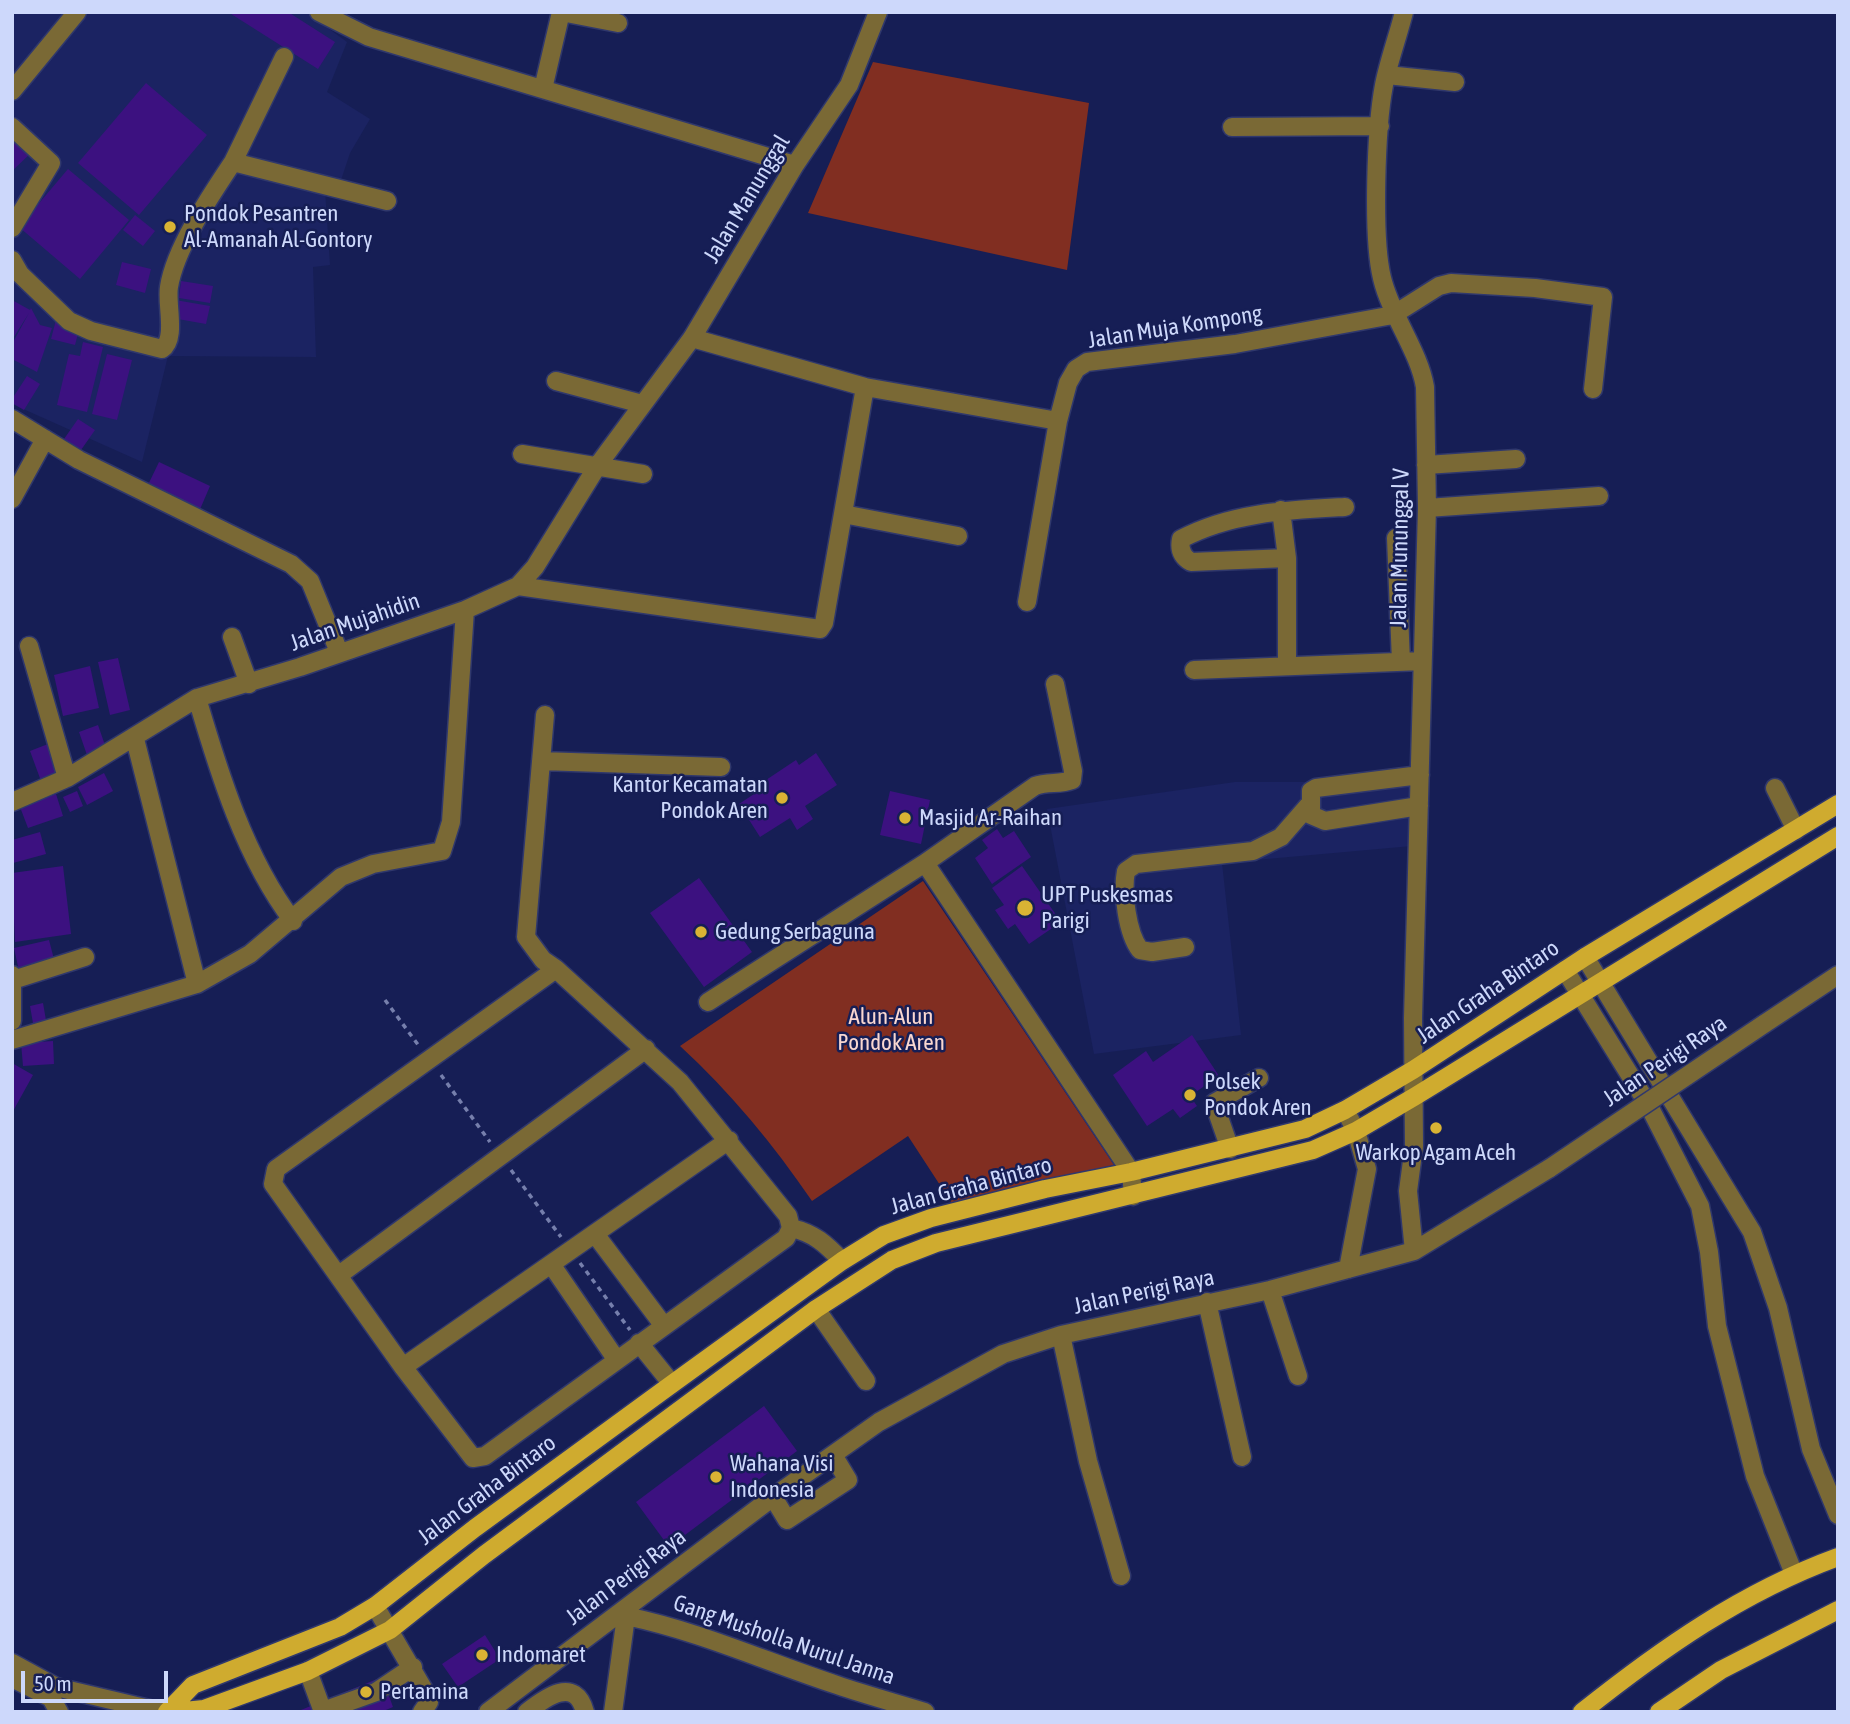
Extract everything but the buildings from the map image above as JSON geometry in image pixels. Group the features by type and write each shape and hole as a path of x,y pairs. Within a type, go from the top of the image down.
{"main road":[{"name":"Jalan Graha Bintaro","path":"165,1712 193,1685 340,1627 375,1606 475,1528 672,1384 842,1261 884,1235 931,1218 1045,1189 1131,1172 1305,1129 1345,1110 1413,1070 1564,970 1838,804"},
{"name":"Jalan Graha Bintaro","path":"174,1712 204,1709 308,1671 390,1630 687,1403 816,1309 892,1259 936,1243 1313,1150 1356,1130 1414,1097 1838,836"},
{"path":"672,1384 687,1403"},
{"path":"1582,1712 1689,1631 1794,1574 1838,1557"},
{"path":"1659,1712 1721,1670 1838,1610"}],"street":[{"path":"12,91 77,12"},
{"path":"319,12 369,37 795,165"},
{"path":"543,89 561,12 618,23"},
{"name":"Jalan Manunggal","path":"642,404 692,338 795,165 849,85 878,12"},
{"name":"Jalan Mununggal V","path":"1404,12 1387,75 1380,126 1378,244 1381,276 1393,315 1423,375 1427,508 1413,1070 1414,1146 1408,1191 1414,1251"},
{"path":"12,260 20,274 69,321 91,331 162,349 169,341 169,284 197,217 233,162 284,57"},
{"path":"1387,75 1455,82"},
{"path":"1232,127 1380,126"},
{"path":"12,127 51,163 12,228"},
{"path":"233,162 387,201"},
{"path":"1393,315 1439,286 1451,283 1598,295 1604,301 1593,389"},
{"name":"Jalan Muja Kompong","path":"1027,602 1058,421 1068,383 1076,369 1087,362 1235,344 1393,315"},
{"path":"692,338 865,387 1058,421"},
{"path":"556,381 642,404"},
{"path":"518,586 820,629 824,623 865,387"},
{"name":"Jalan Mujahidin","path":"12,802 67,778 135,739 198,698 249,684 465,610 518,586 535,567 598,465 642,404"},
{"path":"12,419 79,460 291,564 310,581 340,652"},
{"path":"12,499 45,439"},
{"path":"522,454 643,474"},
{"path":"1426,466 1516,459"},
{"path":"1427,508 1599,496"},
{"path":"1287,558 1191,562 1181,552 1180,545 1181,539 1191,534 1243,517 1281,510 1345,507"},
{"path":"1281,510 1287,558 1287,664"},
{"path":"843,514 958,536"},
{"path":"1396,538 1401,662"},
{"path":"12,1040 197,984 250,954 293,921 341,877 356,870 438,853 446,845 458,735 465,610"},
{"path":"232,637 249,684"},
{"path":"29,646 67,778"},
{"path":"1194,670 1287,664 1422,662"},
{"path":"708,1002 906,872 925,863 1035,786 1044,783 1060,785 1072,780 1073,771 1055,684"},
{"path":"198,698 212,751 249,844 276,899 293,921"},
{"path":"545,715 526,937 543,960 555,969 646,1049 729,1140 788,1216 791,1228 786,1238 478,1459 473,1458 403,1367 274,1184 276,1169 555,969"},
{"path":"135,739 197,984"},
{"path":"541,761 721,767"},
{"path":"1419,806 1325,821 1311,815 1308,806 1311,791 1317,788 1420,775"},
{"path":"1776,788 1796,830"},
{"path":"1185,947 1152,952 1140,950 1134,943 1124,881 1126,871 1136,864 1253,851 1280,837 1308,806"},
{"path":"925,863 1131,1172 1133,1196"},
{"path":"12,1021 13,978 85,957"},
{"path":"1585,957 1752,1232 1778,1308 1811,1449 1838,1515"},
{"path":"1564,970 1649,1106 1700,1206 1709,1252 1717,1326 1755,1476 1794,1574"},
{"name":"Jalan Perigi Raya","path":"488,1712 624,1614 773,1497 879,1422 1003,1354 1061,1335 1270,1290 1414,1251 1550,1168 1838,975"},
{"path":"339,1275 646,1049"},
{"path":"1230,1149 1214,1103 1259,1078"},
{"path":"1345,1110 1356,1130 1367,1169 1348,1269"},
{"path":"403,1367 729,1140"},
{"path":"791,1228 807,1231 824,1242 842,1261"},
{"path":"595,1234 664,1326"},
{"path":"551,1264 616,1359"},
{"path":"1270,1290 1298,1376"},
{"path":"1207,1302 1242,1457"},
{"path":"816,1309 866,1381"},
{"path":"1061,1335 1088,1461 1121,1576"},
{"path":"639,1343 672,1384"},
{"path":"773,1497 787,1520 848,1480 833,1455"},
{"path":"375,1606 413,1667 429,1702 422,1712"},
{"path":"613,1712 624,1614"},
{"name":"Gang Musholla Nurul Janna","path":"624,1614 706,1636 836,1685 925,1712"},
{"path":"12,1663 56,1699"},
{"path":"308,1671 323,1712 376,1692 413,1667"},
{"path":"12,1678 56,1699 165,1712"},
{"path":"527,1712 553,1692 563,1691 576,1697 586,1712"}],"shaded area":[{"name":"Pondok Pesantren Al-Amanah Al-Gontory","path":"12,12 306,12 347,42 327,92 370,119 350,153 339,186 325,190 330,265 313,267 316,357 168,356 142,462 12,404"},
{"path":"1235,782 1410,782 1412,846 1222,863 1241,1035 1094,1054 1047,809"}],"green space":[{"path":"873,62 1089,103 1067,270 808,213"},
{"name":"Alun-Alun Pondok Aren","path":"923,881 1114,1165 953,1205 908,1136 812,1201 750,1120 717,1082 680,1046"}],"place":[{"name":"Pondok Pesantren Al-Amanah Al-Gontory","path":"170,227"},
{"name":"Kantor Kecamatan Pondok Aren","path":"782,798"},
{"name":"Masjid Ar-Raihan","path":"905,818"},
{"name":"UPT Puskesmas Parigi","path":"1025,908"},
{"name":"Gedung Serbaguna","path":"701,932"},
{"name":"Polsek Pondok Aren","path":"1190,1095"},
{"name":"Warkop Agam Aceh","path":"1436,1128"},
{"name":"Wahana Visi Indonesia","path":"716,1477"},
{"name":"Indomaret","path":"482,1655"},
{"name":"Pertamina","path":"366,1692"}]}
